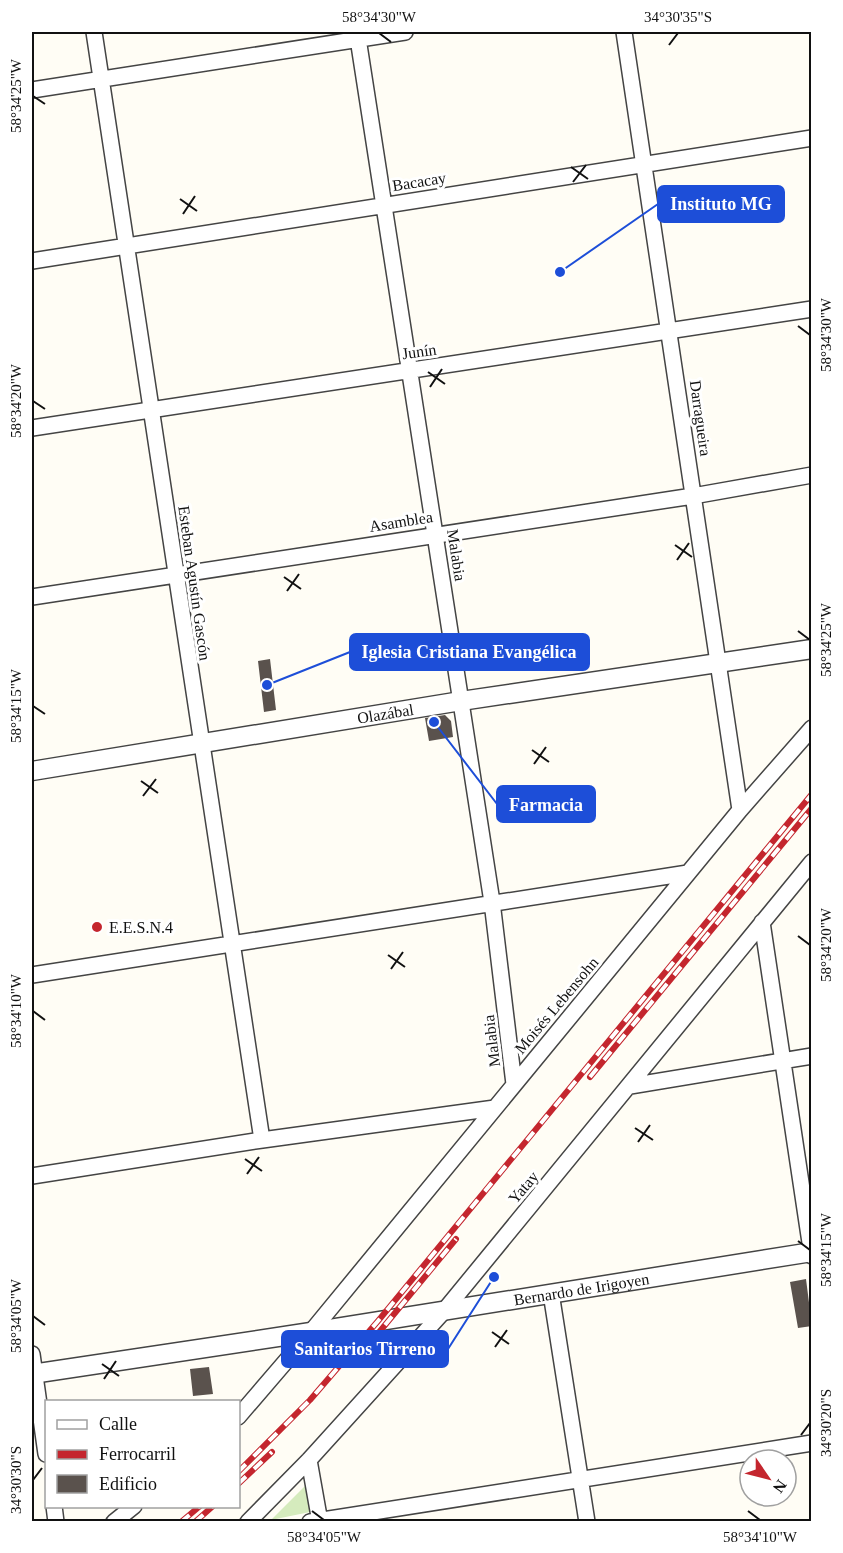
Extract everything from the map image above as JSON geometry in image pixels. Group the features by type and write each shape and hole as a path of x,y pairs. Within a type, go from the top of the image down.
{"street":[{"name":"Esteban Agustín Gascón","path":"94,32 262,1140"},
{"path":"32,90 358,35 405,32"},
{"name":"Darragueira","path":"624,32 671,332 740,810"},
{"name":"Malabia","path":"358,35 492,902 514,1084"},
{"name":"Bacacay","path":"32,261 812,138"},
{"name":"Junín","path":"32,428 812,309"},
{"name":"Asamblea","path":"32,597 812,476"},
{"name":"Olazábal","path":"32,771 461,701 812,649"},
{"name":"Moisés Lebensohn","path":"240,1415 311,1332 740,810 812,728"},
{"name":"Yatay","path":"248,1521 309,1460 444,1311 812,862"},
{"path":"32,975 688,873"},
{"path":"762,922 811,1253"},
{"path":"630,1086 812,1056"},
{"path":"32,1176 262,1140 495,1108"},
{"name":"Bernardo de Irigoyen","path":"33,1373 311,1332 811,1253"},
{"path":"551,1293 587,1521"},
{"path":"32,1354 45,1448"},
{"path":"309,1460 317,1521 812,1443"},
{"path":"114,1521 131,1508"}],"green space":[{"path":"306,1485 310,1512 271,1520"}],"building":[{"path":"270,659 276,710 264,712 258,661"},
{"path":"445,715 451,721 453,737 429,741 425,718"},
{"path":"806,1279 812,1326 798,1328 790,1282"},
{"path":"209,1367 213,1394 193,1396 190,1369"}],"railway":[{"path":"240,1470 310,1400 378,1321 812,794"},
{"path":"590,1077 812,808"},
{"path":"357,1359 456,1239"},
{"path":"240,1482 272,1452"},
{"path":"181,1522 198,1508"},
{"path":"195,1522 211,1508"}],"place":[{"name":"Instituto MG","path":"560,272"},
{"name":"Iglesia Cristiana Evangélica","path":"267,685"},
{"name":"Farmacia","path":"434,722"},
{"name":"E.E.S.N.4","path":"97,927"},
{"name":"Sanitarios Tirreno","path":"494,1277"}]}
